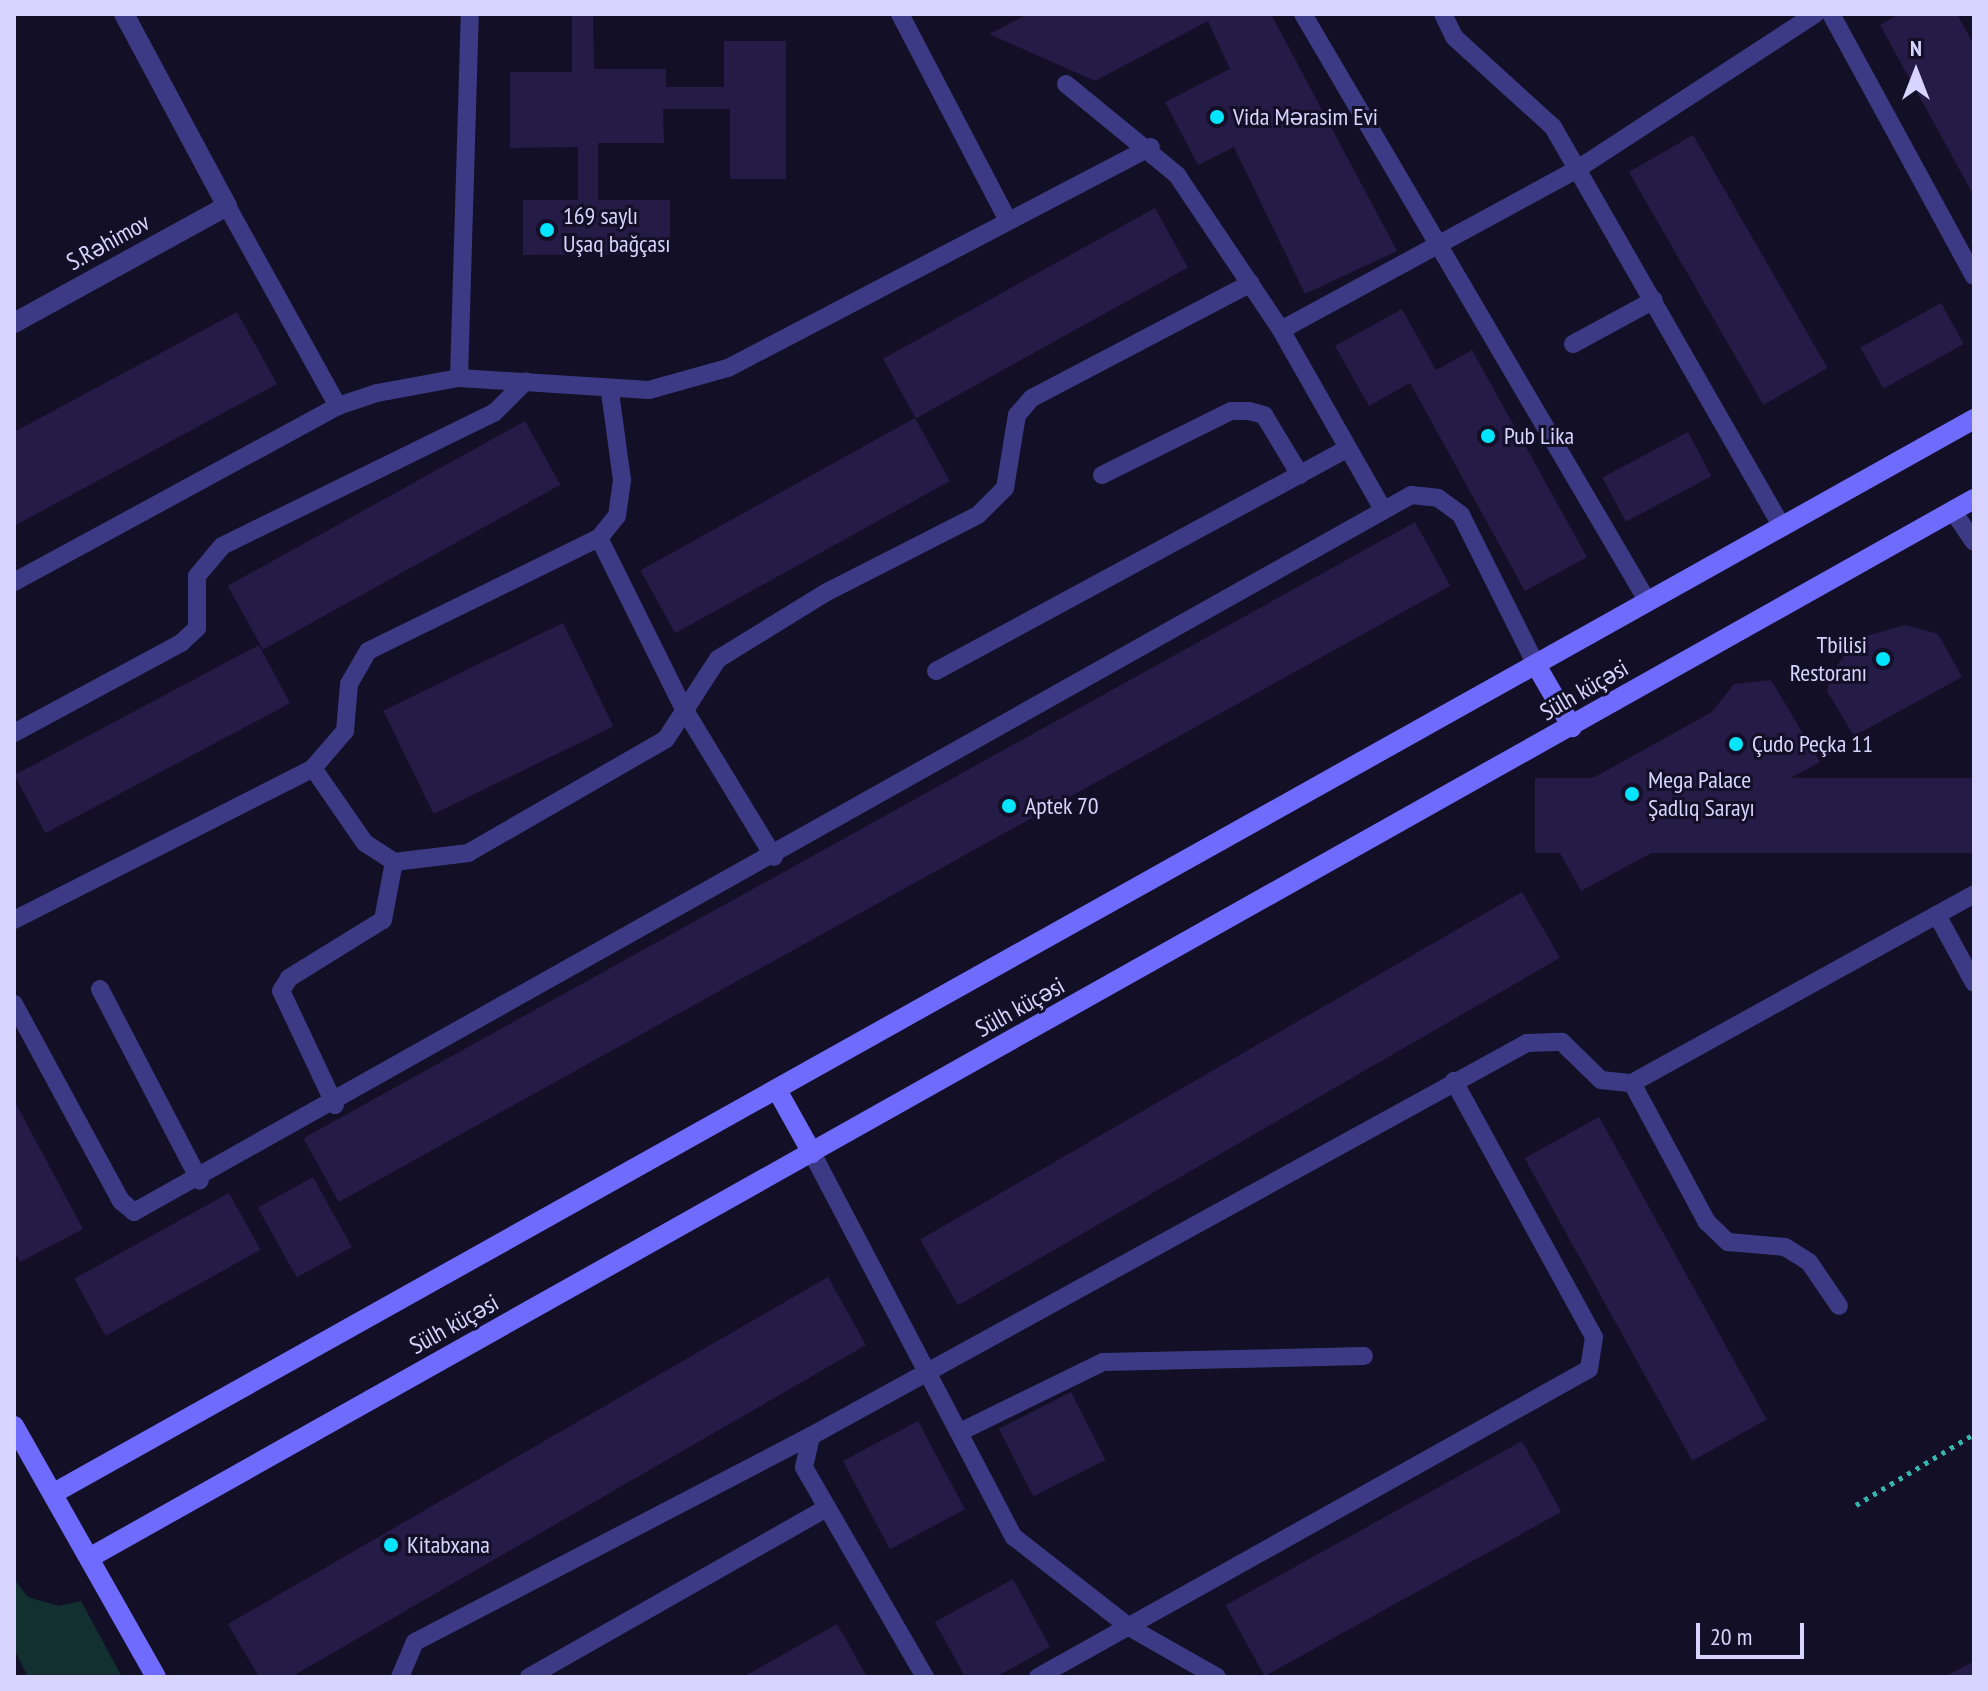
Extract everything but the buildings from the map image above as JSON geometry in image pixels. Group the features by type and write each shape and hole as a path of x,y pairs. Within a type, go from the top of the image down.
{"main road":[{"name":"Sülh küçəsi","path":"54,1493 1974,419"},
{"name":"Sülh küçəsi","path":"89,1558 1974,499"},
{"path":"1536,665 1572,727"},
{"path":"777,1090 812,1153"},
{"path":"14,1426 156,1677"}],"street":[{"path":"124,14 227,206"},
{"name":"S.Rəhimov","path":"14,323 227,206"}],"lane":[{"path":"459,378 470,14"},
{"path":"900,14 1008,221"},
{"path":"1303,14 1648,602"},
{"path":"1443,14 1454,37 1553,127 1782,527"},
{"path":"1281,330 1438,248 1579,168 1815,14"},
{"path":"1831,14 1974,276"},
{"path":"1066,84 1151,147 1251,283 1382,508"},
{"path":"14,582 338,406 459,378 526,381 610,392 649,390 728,368 1151,147"},
{"path":"227,206 338,406"},
{"path":"313,768 365,843 394,862 468,853 641,759 666,739 718,659 827,592 978,515 1005,488 1017,415 1032,398 1251,283"},
{"path":"1573,344 1654,300"},
{"path":"14,733 181,643 197,628 197,576 222,546 494,413 526,381"},
{"path":"14,920 313,768 345,731 349,684 368,651 599,538 617,516 622,480 610,392"},
{"path":"1102,475 1231,411 1249,411 1264,415 1300,475"},
{"path":"936,671 1348,448"},
{"path":"14,1004 121,1201 134,1212 153,1208 1382,508 1411,495 1438,498 1461,515 1536,665"},
{"path":"1953,511 1974,542"},
{"path":"599,538 684,709 774,857"},
{"path":"335,1105 281,991 289,978 383,920 394,862"},
{"path":"400,1677 415,1642 931,1376 1454,1081 1544,1040 1562,1042 1601,1080 1632,1083 1974,894"},
{"path":"1937,915 1974,983"},
{"path":"100,989 200,1181"},
{"path":"1038,1677 1589,1369 1594,1337 1454,1081"},
{"path":"1632,1083 1707,1222 1728,1242 1785,1247 1809,1262 1839,1306"},
{"path":"812,1153 1014,1537 1129,1627 1217,1677"},
{"path":"960,1432 1103,1362 1364,1356"},
{"path":"811,1436 804,1467 925,1677"},
{"path":"529,1677 827,1508"}],"path":[{"path":"1856,1505 1974,1434"}],"green space":[{"path":"14,1579 28,1597 59,1606 81,1601 122,1677 28,1677 14,1649"}],"place":[{"name":"Vida Mərasim Evi","path":"1217,117"},
{"name":"169 saylı Uşaq bağçası","path":"547,230"},
{"name":"Pub Lika","path":"1488,436"},
{"name":"Tbilisi Restoranı","path":"1883,659"},
{"name":"Çudo Peçka 11","path":"1736,744"},
{"name":"Mega Palace Şadlıq Sarayı","path":"1632,794"},
{"name":"Aptek 70","path":"1009,806"},
{"name":"Kitabxana","path":"391,1545"}]}
